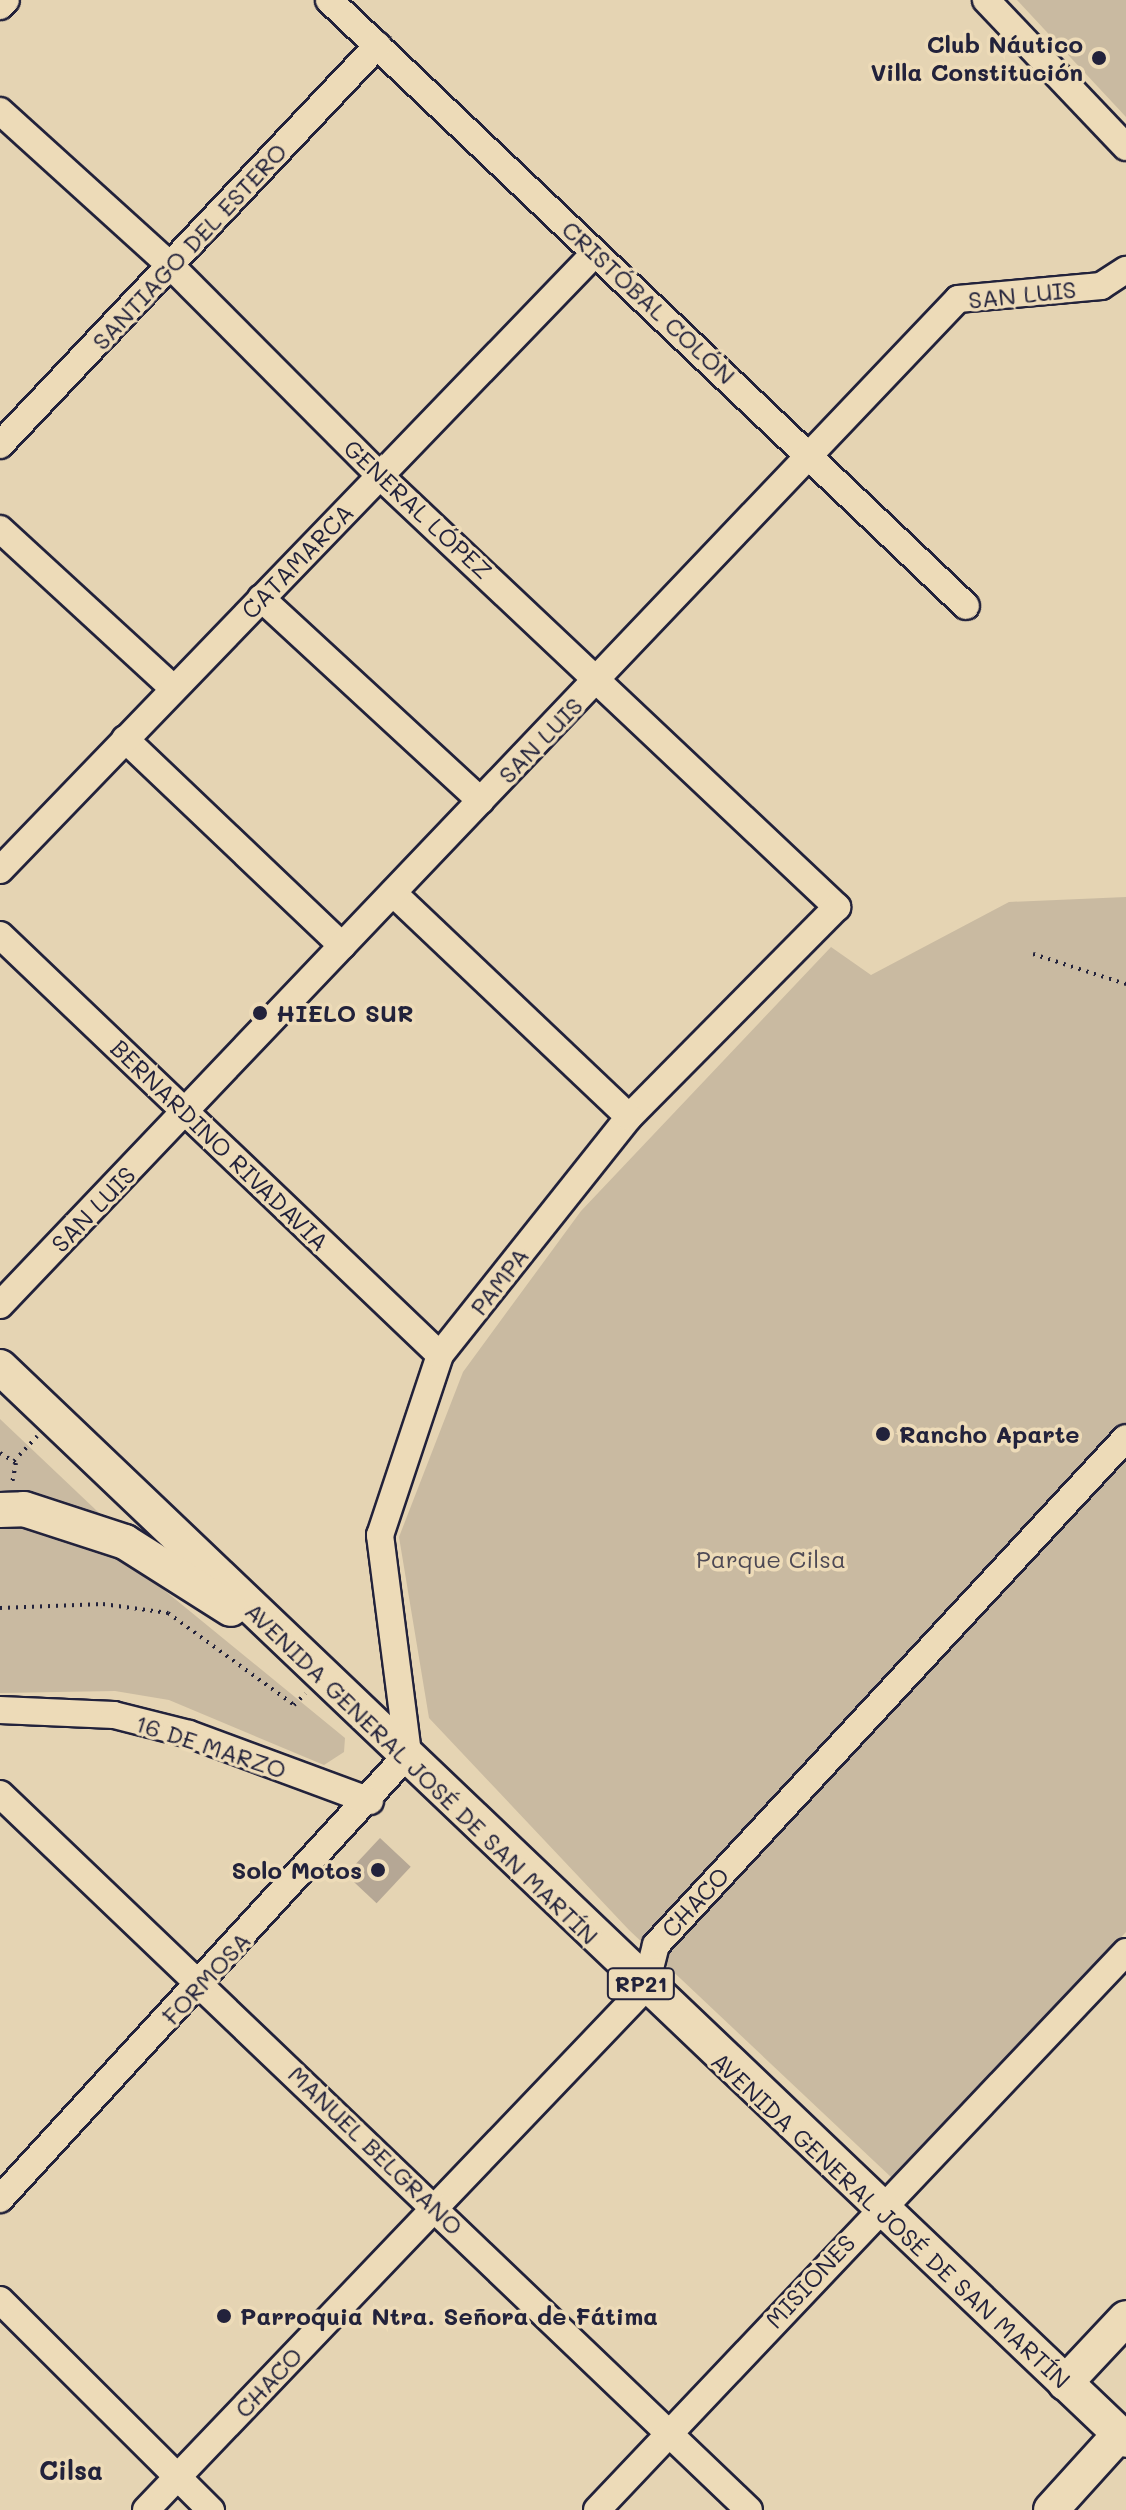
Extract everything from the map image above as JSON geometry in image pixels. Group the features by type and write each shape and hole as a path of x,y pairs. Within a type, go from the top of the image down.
{"main road":[{"name":"AVENIDA GENERAL JOSÉ DE SAN MARTÍN","path":"2,1372 408,1754 645,1988 877,2209 1123,2437"},
{"path":"7,1495 24,1509 125,1542 293,1649"},
{"path":"1065,2383 1126,2318"},
{"path":"1051,2510 1123,2437"}],"street":[{"path":"0,6 6,0"},
{"name":"CRISTÓBAL COLÓN","path":"329,0 809,453 966,606"},
{"path":"986,0 1126,147"},
{"name":"SANTIAGO DEL ESTERO","path":"0,445 378,45"},
{"name":"GENERAL LÓPEZ","path":"0,111 171,266 379,475 599,678 837,907"},
{"name":"CATAMARCA","path":"0,870 595,253"},
{"name":"SAN LUIS","path":"0,1305 958,299 1101,286 1126,270"},
{"path":"0,529 173,688"},
{"path":"261,598 481,801"},
{"path":"125,739 342,946"},
{"path":"393,893 629,1117"},
{"name":"PAMPA","path":"408,1754 380,1535 440,1355 629,1117 837,907"},
{"name":"BERNARDINO RIVADAVIA","path":"0,935 440,1355"},
{"name":"CHACO","path":"146,2510 645,1988 656,1945 1126,1438"},
{"name":"16 DE MARZO","path":"0,1710 114,1715 189,1734 370,1801"},
{"name":"FORMOSA","path":"0,2199 370,1801 408,1754"},
{"name":"MANUEL BELGRANO","path":"0,1794 202,1983 749,2510"},
{"name":"MISIONES","path":"597,2510 877,2209 1126,1952"},
{"path":"0,2300 211,2510"}],"path":[{"path":"1033,954 1126,984"},
{"path":"7,1495 14,1461 53,1419"},
{"path":"0,1453 14,1461"},
{"path":"0,1608 103,1604 168,1613 294,1705 323,1676"}],"green space":[{"name":"Club Náutico Villa Constitución","path":"1017,0 1126,0 1126,117"},
{"name":"Parque Cilsa","path":"1126,897 1126,1932 892,2178 629,1930 429,1718 399,1537 463,1372 581,1211 831,947 871,975 1009,902"},
{"path":"0,1419 116,1529 0,1501"},
{"path":"0,1521 50,1528 131,1563 345,1738 344,1752 324,1765 169,1700 115,1691 0,1693"}],"building":[{"name":"Solo Motos","path":"380,1838 411,1867 377,1903 346,1875"}],"place":[{"name":"Club Náutico Villa Constitución","path":"1099,58"},
{"name":"HIELO SUR","path":"260,1013"},
{"name":"Rancho Aparte","path":"883,1434"},
{"name":"Solo Motos","path":"378,1870"},
{"name":"Parroquia Ntra. Señora de Fátima","path":"224,2316"}],"district":[{"name":"Cilsa","path":"71,2471"}]}
